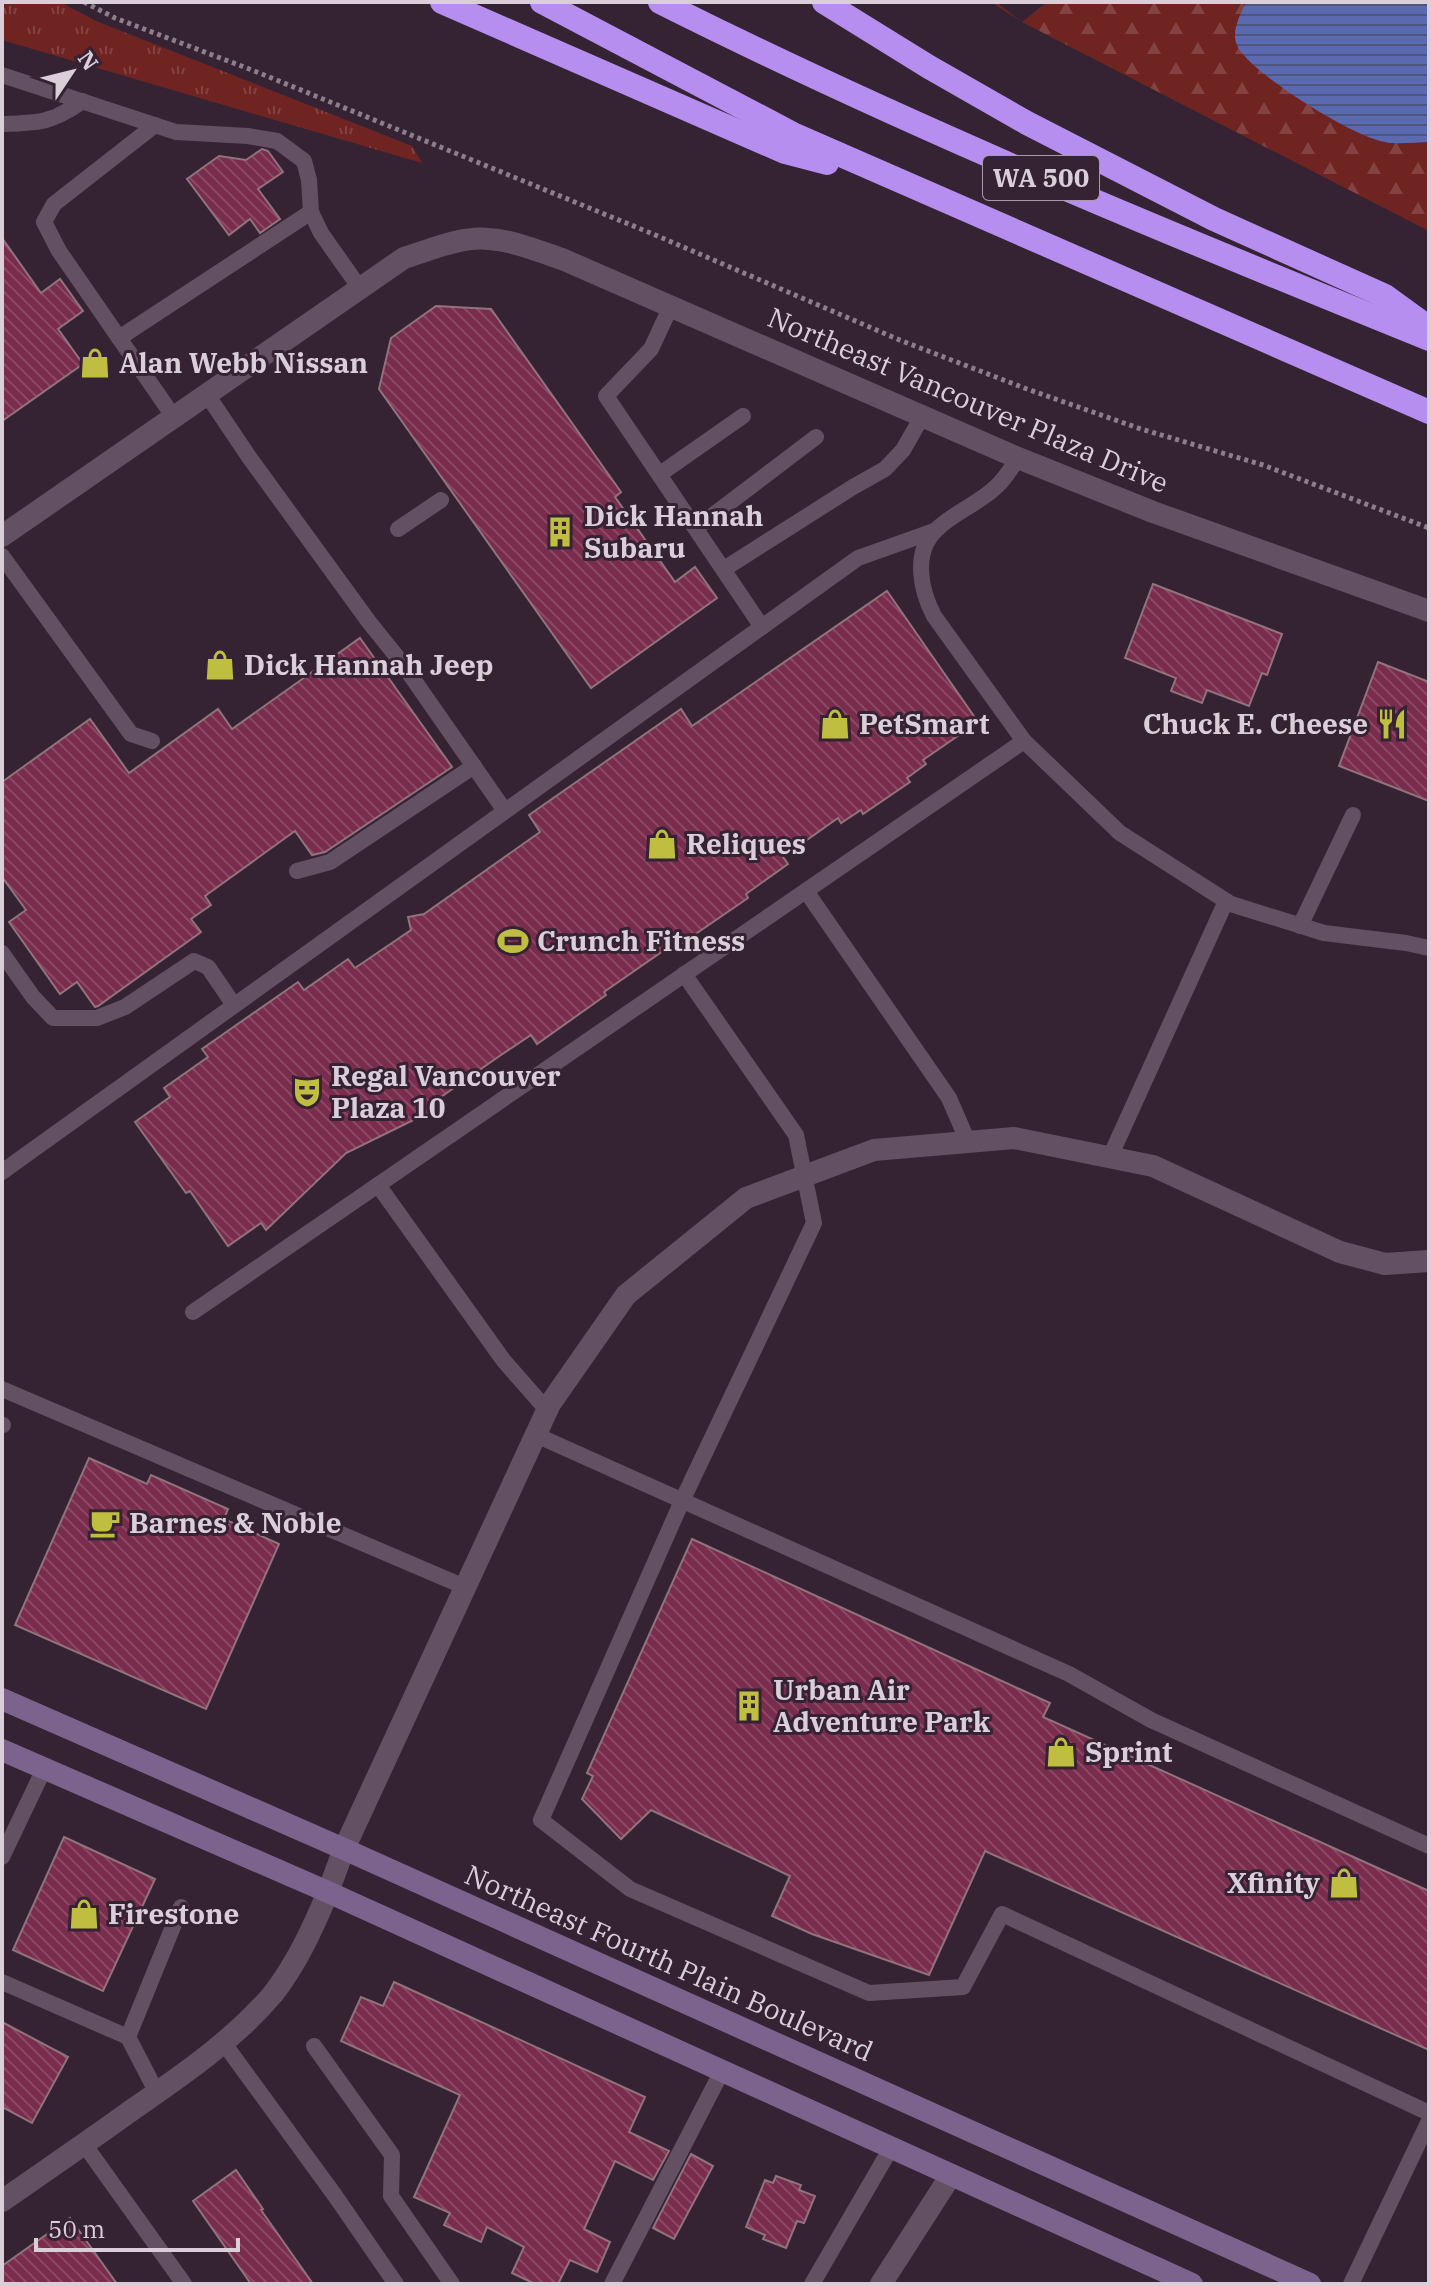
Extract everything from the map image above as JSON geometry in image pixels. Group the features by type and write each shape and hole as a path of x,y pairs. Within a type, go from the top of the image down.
{"highway":[{"path":"442,2 785,152 893,180"},
{"name":"WA 500","path":"542,2 721,99 893,180 1429,412"},
{"name":"WA 500","path":"660,2 849,95 1148,225 1429,339"},
{"path":"824,2 1027,123 1214,219 1385,296 1429,328"}],"main road":[{"name":"Northeast Fourth Plain Boulevard","path":"2,1699 344,1849 1310,2284"},
{"path":"2,1750 328,1892 1192,2284"}],"street":[{"name":"Northeast Vancouver Plaza Drive","path":"359,287 404,258 451,243 486,238 520,244 562,259 1018,458 1153,512 1429,611"},
{"path":"2,536 359,287"},
{"path":"2,2201 157,2093 223,2042 272,1995 310,1936 344,1849 547,1410 626,1295 746,1198 874,1150 1014,1138 1153,1166 1340,1252 1385,1264 1429,1261"},
{"path":"881,2284 951,2175"}],"lane":[{"path":"2,75 176,132 248,136 277,141 304,161 311,212 321,233 359,287"},
{"path":"2,124 41,123 59,117 83,101"},
{"path":"155,125 54,204 44,222 59,251 173,416"},
{"path":"119,338 311,212"},
{"path":"671,306 651,349 606,396 762,627"},
{"path":"206,393 505,811"},
{"path":"724,569 885,469 903,450 923,415"},
{"path":"660,474 743,416"},
{"path":"696,528 816,437"},
{"path":"2,1172 858,558 934,531 997,487 1018,458"},
{"path":"398,529 441,500"},
{"path":"934,531 924,551 920,574 924,596 934,616 1024,741 1120,833 1226,901 1324,933 1429,948"},
{"path":"2,556 131,734 152,741"},
{"path":"193,1312 1024,741"},
{"path":"297,871 330,862 474,766"},
{"path":"1300,926 1353,815"},
{"path":"806,891 949,1098 968,1142"},
{"path":"1110,1157 1226,901"},
{"path":"2,953 33,997 53,1018 97,1018 125,1007 194,961 208,967 234,1005"},
{"path":"684,974 796,1135 814,1223 682,1501 541,1820 630,1889 869,1993 963,1987 1002,1914 1429,2113"},
{"path":"378,1185 504,1361 547,1410"},
{"path":"2,1389 465,1587"},
{"path":"536,1435 1069,1674 1151,1720 1429,1846"},
{"path":"2,1857 44,1769"},
{"path":"128,2037 181,1907"},
{"path":"2,1982 128,2037 157,2093"},
{"path":"223,2042 396,2284"},
{"path":"314,2046 392,2155 391,2196 452,2284"},
{"path":"612,2284 722,2071"},
{"path":"1351,2284 1429,2121"},
{"path":"84,2144 184,2284"},
{"path":"812,2284 891,2148"}],"path":[{"path":"84,2 115,18 252,70 653,234 902,341 1141,429 1263,465 1429,528"}],"green space":[{"path":"2,2 60,2 96,21 412,146 422,163 2,40"},
{"path":"991,2 996,2 1022,22"},
{"path":"1047,2 1429,2 1429,231 1022,22"}],"water":[{"path":"1246,2 1429,2 1429,142 1396,143 1370,138 1306,104 1264,74 1249,61 1236,43 1236,25"}],"building":[{"path":"262,149 268,151 283,172 258,189 280,219 260,233 250,219 229,235 187,179 219,156 246,160"},
{"path":"2,238 41,293 60,279 83,311 58,329 83,364 2,421"},
{"name":"Dick Hannah Subaru","path":"436,306 491,309 621,492 615,497 675,582 695,567 717,598 591,688 379,389 391,338"},
{"path":"1153,584 1282,634 1267,675 1262,673 1249,706 1207,690 1202,703 1171,691 1176,678 1125,658"},
{"path":"887,591 978,722 923,760 926,764 907,778 910,782 863,814 861,810 841,823 838,818 783,857 788,864 746,894 748,898 678,946 676,942 537,1044 531,1035 498,1057 441,1097 446,1104 346,1153 266,1230 261,1223 228,1246 190,1191 186,1193 135,1122 170,1097 164,1088 208,1057 202,1049 298,982 304,990 348,959 355,968 411,930 408,917 424,914 540,832 529,815 681,709 692,726"},
{"path":"360,638 452,767 325,852 312,855 295,831 205,896 211,905 191,919 201,932 98,1006 95,1007 77,982 60,994 9,922 26,910 2,877 2,782 90,719 129,773 218,709 232,729"},
{"name":"Chuck E. Cheese","path":"1378,662 1429,682 1429,801 1339,766"},
{"name":"Barnes & Noble","path":"89,1458 147,1484 151,1475 228,1509 224,1519 279,1544 206,1709 15,1625"},
{"path":"692,1539 1050,1703 1043,1717 1429,1891 1429,2050 985,1851 929,1975 812,1934 772,1916 790,1876 651,1810 621,1839 582,1799 593,1776 587,1773"},
{"name":"Firestone","path":"64,1837 155,1879 103,1991 13,1950"},
{"path":"394,1982 645,2097 629,2132 669,2151 653,2180 615,2161 584,2229 610,2242 597,2272 570,2260 558,2284 535,2284 512,2273 524,2247 487,2227 481,2242 444,2225 450,2213 414,2197 460,2095 341,2041 361,1997 383,2006"},
{"path":"2,2022 68,2057 32,2123 2,2107"},
{"path":"691,2154 713,2166 674,2239 653,2228"},
{"path":"236,2170 313,2284 251,2284 193,2201"},
{"path":"776,2176 801,2185 799,2190 815,2196 804,2223 797,2221 786,2248 763,2239 765,2235 746,2227 765,2180 773,2183"},
{"path":"70,2218 117,2284 2,2284 2,2266"}],"place":[{"name":"Alan Webb Nissan","path":"95,363"},
{"name":"Dick Hannah Subaru","path":"560,532"},
{"name":"Dick Hannah Jeep","path":"220,665"},
{"name":"PetSmart","path":"835,724"},
{"name":"Chuck E. Cheese","path":"1392,724"},
{"name":"Reliques","path":"662,844"},
{"name":"Crunch Fitness","path":"513,941"},
{"name":"Regal Vancouver Plaza 10","path":"307,1092"},
{"name":"Barnes & Noble","path":"105,1523"},
{"name":"Urban Air Adventure Park","path":"749,1706"},
{"name":"Sprint","path":"1061,1752"},
{"name":"Xfinity","path":"1344,1883"},
{"name":"Firestone","path":"84,1914"}]}
